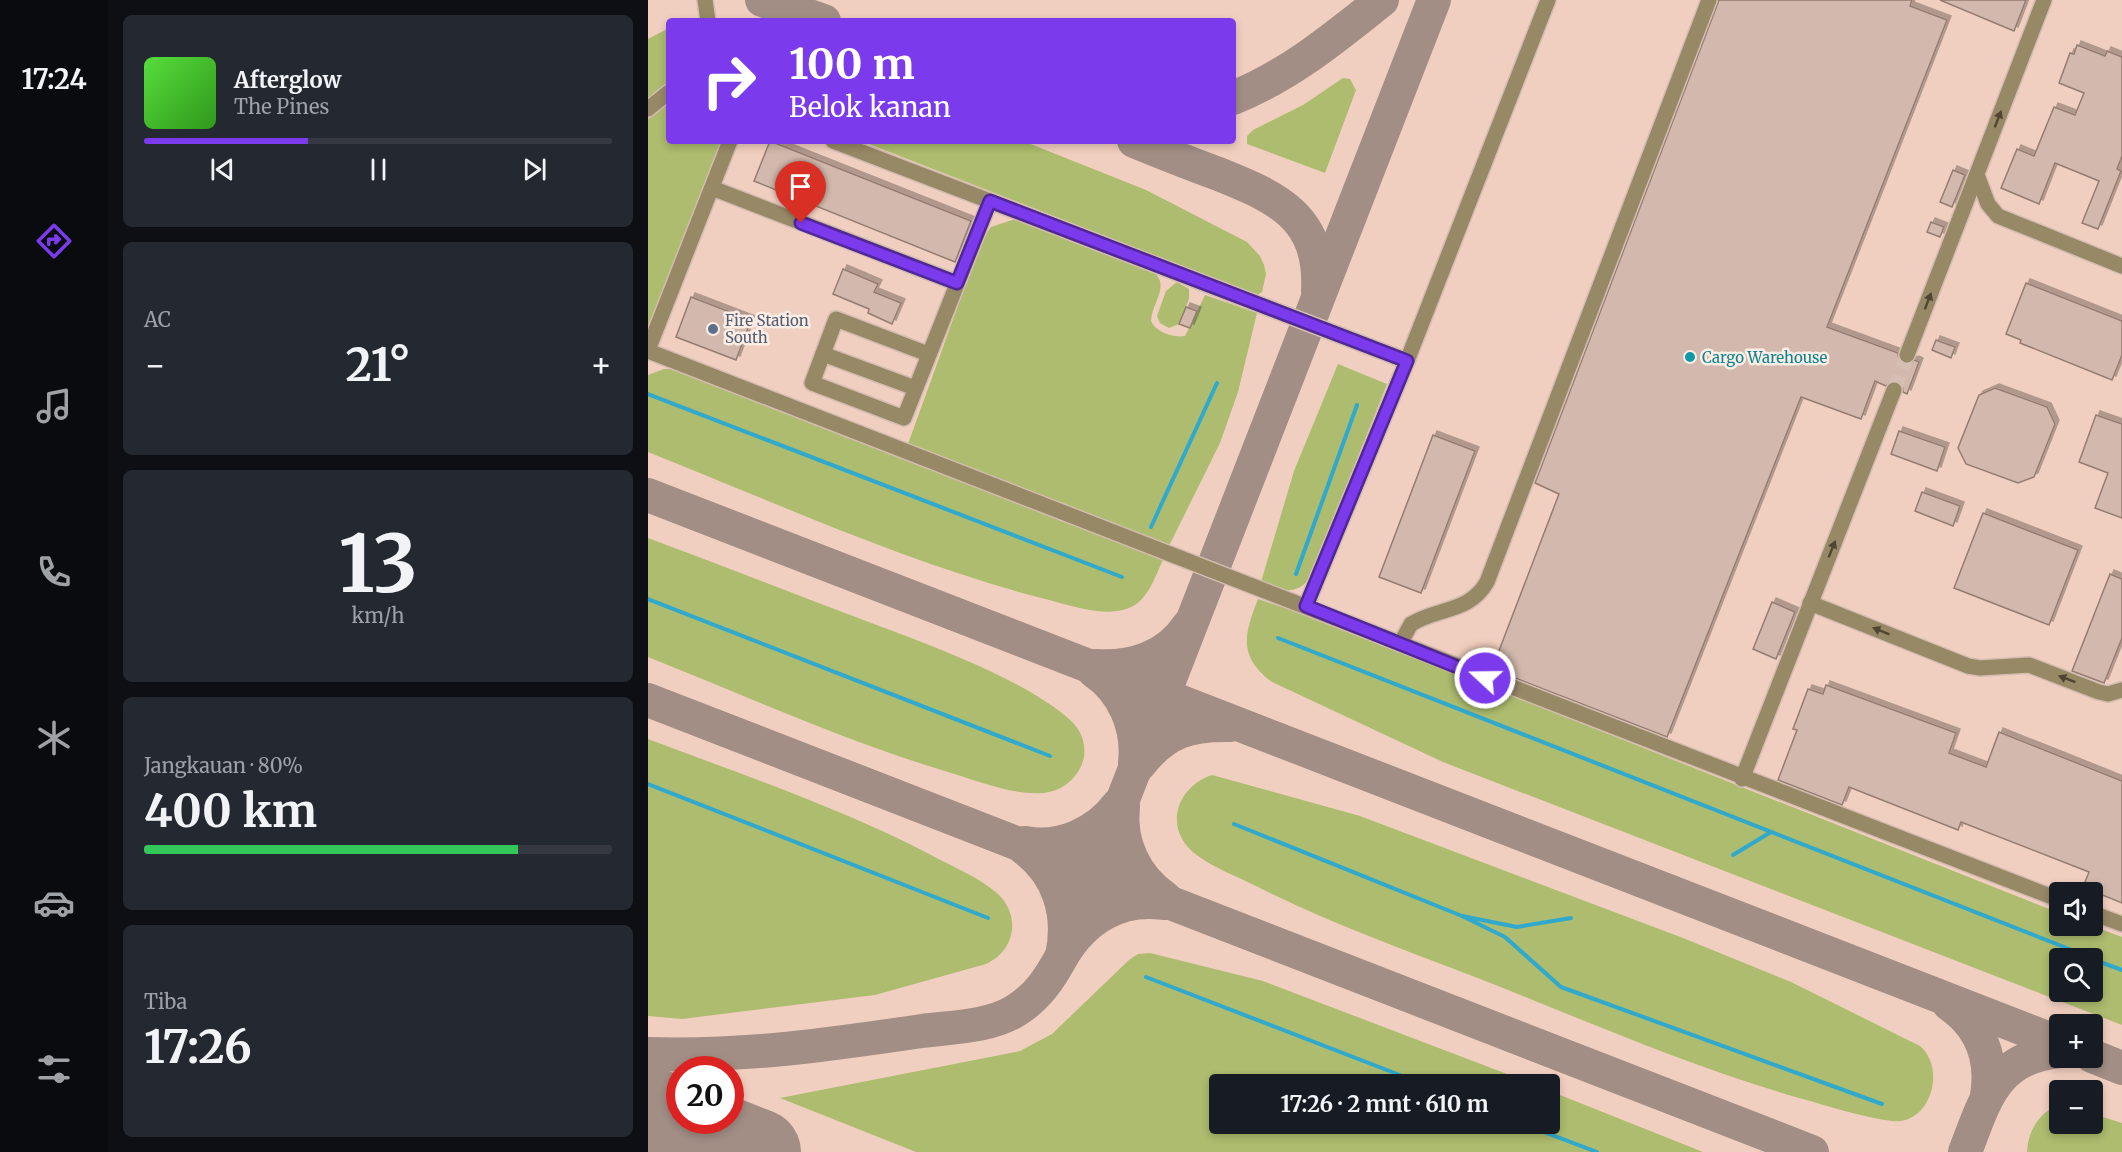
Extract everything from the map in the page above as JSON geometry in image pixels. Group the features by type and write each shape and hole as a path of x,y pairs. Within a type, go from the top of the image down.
{"lane":[{"path":"705,0 708,18"},
{"path":"1306,606 1407,361 1548,0"},
{"path":"1400,644 1411,624 1479,597 1487,582 1709,0"},
{"path":"1907,356 2044,0"},
{"path":"648,109 666,94"},
{"path":"729,144 648,351 2049,896"},
{"path":"841,144 1407,361"},
{"path":"1977,175 1988,204 1998,216 2122,266"},
{"path":"712,188 957,283"},
{"path":"928,354 836,320 812,383 904,418 990,201"},
{"path":"823,354 915,388"},
{"path":"1742,778 1893,390"},
{"path":"1810,603 1968,666 1980,668 2029,665 2099,692 2108,694 2122,690"},
{"path":"2103,917 2122,924"}],"shaded area":[{"path":"648,0 2122,0 2122,1152 648,1152"}],"green space":[{"path":"666,30 666,87 648,101 648,39"},
{"path":"1343,78 1350,79 1356,90 1325,173 1247,144 1247,136 1253,130 1303,105"},
{"path":"666,104 666,144 720,144 648,330 648,119"},
{"path":"869,144 1031,144 1146,190 1247,242 1260,256 1266,274 1262,292 1257,295"},
{"path":"1015,219 1154,272 1159,278 1160,289 1151,321 1165,333 1185,336 1205,295 1257,313 1238,392 1220,443 1169,546 908,444 981,242 991,227"},
{"path":"1177,282 1189,289 1189,299 1179,324 1169,328 1160,323 1157,316 1166,291"},
{"path":"1338,364 1387,384 1309,579 1293,590 1274,588 1261,582 1294,471"},
{"path":"664,369 675,369 1163,560 1145,596 1126,609 1106,612 1075,607 994,585 894,551 648,452 648,375"},
{"path":"648,538 897,633 1001,676 1049,703 1076,726 1083,740 1084,751 1079,771 1069,782 1049,792 1019,792 996,787 874,747 648,657"},
{"path":"1258,599 1324,621 2049,909 2049,936 2103,936 2103,930 2122,937 2122,1025 2103,1018 2103,1014 2094,1014 2063,1002 2103,1002 2103,948 2049,948 2049,997 1443,762 1272,682 1261,672 1249,654 1247,634"},
{"path":"648,739 827,807 897,838 974,877 991,888 1006,903 1012,923 1012,933 1008,943 996,958 986,964 875,995 682,1019 648,1016"},
{"path":"1212,775 1360,816 1683,938 1791,982 1920,1046 1928,1056 1932,1068 1933,1081 1925,1106 1916,1115 1905,1120 1892,1121 1856,1114 1717,1072 1363,934 1308,910 1218,868 1187,846 1180,835 1177,823 1178,811 1189,790 1199,781"},
{"path":"1150,953 1263,981 1507,1074 1209,1074 1209,1134 1560,1134 1560,1095 1703,1152 916,1152 780,1098 1020,1051 1052,1034 1138,954"},
{"path":"2049,1110 2049,1134 2103,1134 2103,1117 2122,1123 2122,1152 2027,1152 2032,1130"}],"building":[{"name":"Cargo Warehouse","path":"1719,0 1912,0 1910,6 1947,20 1827,327 1898,353 1899,361 1904,364 1915,360 1919,362 1907,394 1903,392 1902,384 1898,381 1892,381 1886,386 1875,381 1861,419 1801,397 1667,737 1492,669 1559,494 1535,483"},
{"path":"1940,0 2026,0 2014,31"},
{"path":"2077,45 2105,56 2107,51 2122,57 2122,156 2117,169 2121,171 2098,229 2082,223 2099,181 2055,163 2039,204 2001,188 2017,149 2034,156 2054,107 2075,115 2084,93 2059,83 2070,53 2074,54"},
{"path":"769,144 778,144 971,221 955,262 754,181"},
{"path":"1953,170 1965,175 1952,207 1940,202"},
{"path":"1931,222 1944,227 1940,237 1927,232"},
{"path":"843,269 878,284 874,292 901,303 892,324 868,313 869,309 833,294"},
{"path":"2026,283 2122,321 2122,355 2112,380 2020,343 2021,340 2006,334"},
{"name":"Fire Station South","path":"691,297 751,320 736,360 676,337"},
{"path":"1186,307 1197,311 1190,328 1179,324"},
{"path":"1936,340 1955,347 1951,358 1932,350"},
{"path":"1995,388 2047,407 2055,424 2034,477 2018,483 1966,464 1958,448 1979,395"},
{"path":"2096,415 2122,424 2122,518 2095,508 2108,473 2079,462"},
{"path":"1899,431 1945,447 1937,471 1891,454"},
{"path":"1433,435 1475,451 1421,593 1379,577"},
{"path":"1922,492 1960,506 1953,526 1915,511"},
{"path":"1983,513 2078,550 2049,625 1954,588"},
{"path":"2110,574 2122,579 2122,638 2104,683 2072,671"},
{"path":"1772,602 1795,612 1776,659 1753,649"},
{"path":"1826,685 1956,733 1949,753 1986,767 1999,732 2122,781 2122,903 2103,895 2103,882 2085,882 2089,872 1961,822 1958,830 1849,787 1842,805 1778,780 1797,730 1793,729 1808,689 1823,694"}],"waterway":[{"path":"1151,527 1217,383"},
{"path":"648,394 1122,577"},
{"path":"1296,574 1357,405"},
{"path":"648,599 1050,756"},
{"path":"1278,638 2067,948"},
{"path":"648,784 988,918"},
{"path":"1234,824 1462,916 1517,927 1571,918"},
{"path":"1733,855 1771,832"},
{"path":"1462,916 1505,937 1561,987 1882,1104"},
{"path":"2103,963 2122,970"},
{"path":"1146,977 1397,1074"},
{"path":"1549,1134 1597,1152"}],"taxiway":[{"path":"762,0 815,18"},
{"path":"1236,97 1293,67 1382,0"},
{"path":"648,1054 752,1052 970,1026 994,1020 1015,1011 1043,986 1062,956 1434,0"},
{"path":"1142,144 1258,191 1291,213 1303,227 1312,244 1317,265 1318,291"},
{"path":"648,495 2049,1039"},
{"path":"1096,666 1122,665 1147,659 1170,646 1188,626"},
{"path":"1094,671 1114,689 1127,711 1135,737 1135,763"},
{"path":"648,700 1812,1152"},
{"path":"1139,765 1159,744 1179,732 1203,726 1231,725"},
{"path":"1025,843 1051,844 1077,837 1100,824 1118,805"},
{"path":"1123,807 1124,833 1131,858 1145,880 1165,898"},
{"path":"1024,848 1046,870 1060,896 1065,925 1062,956 1081,931 1104,913 1132,904 1163,903"},
{"path":"1949,1004 1969,1022 1982,1044 1988,1068 1987,1095"},
{"path":"1965,1152 1979,1115 1996,1084 2021,1062 2049,1053"},
{"path":"2103,1060 2122,1068"}],"runway":[{"path":"648,1109 758,1152"}],"tunnel":[{"path":"1894,390 1907,355"}],"place":[{"name":"Fire Station South","path":"713,329"},
{"name":"Cargo Warehouse","path":"1690,357"}],"route":[{"path":"801,223 957,283 990,201 1407,361 1306,606 1485,678"}]}
